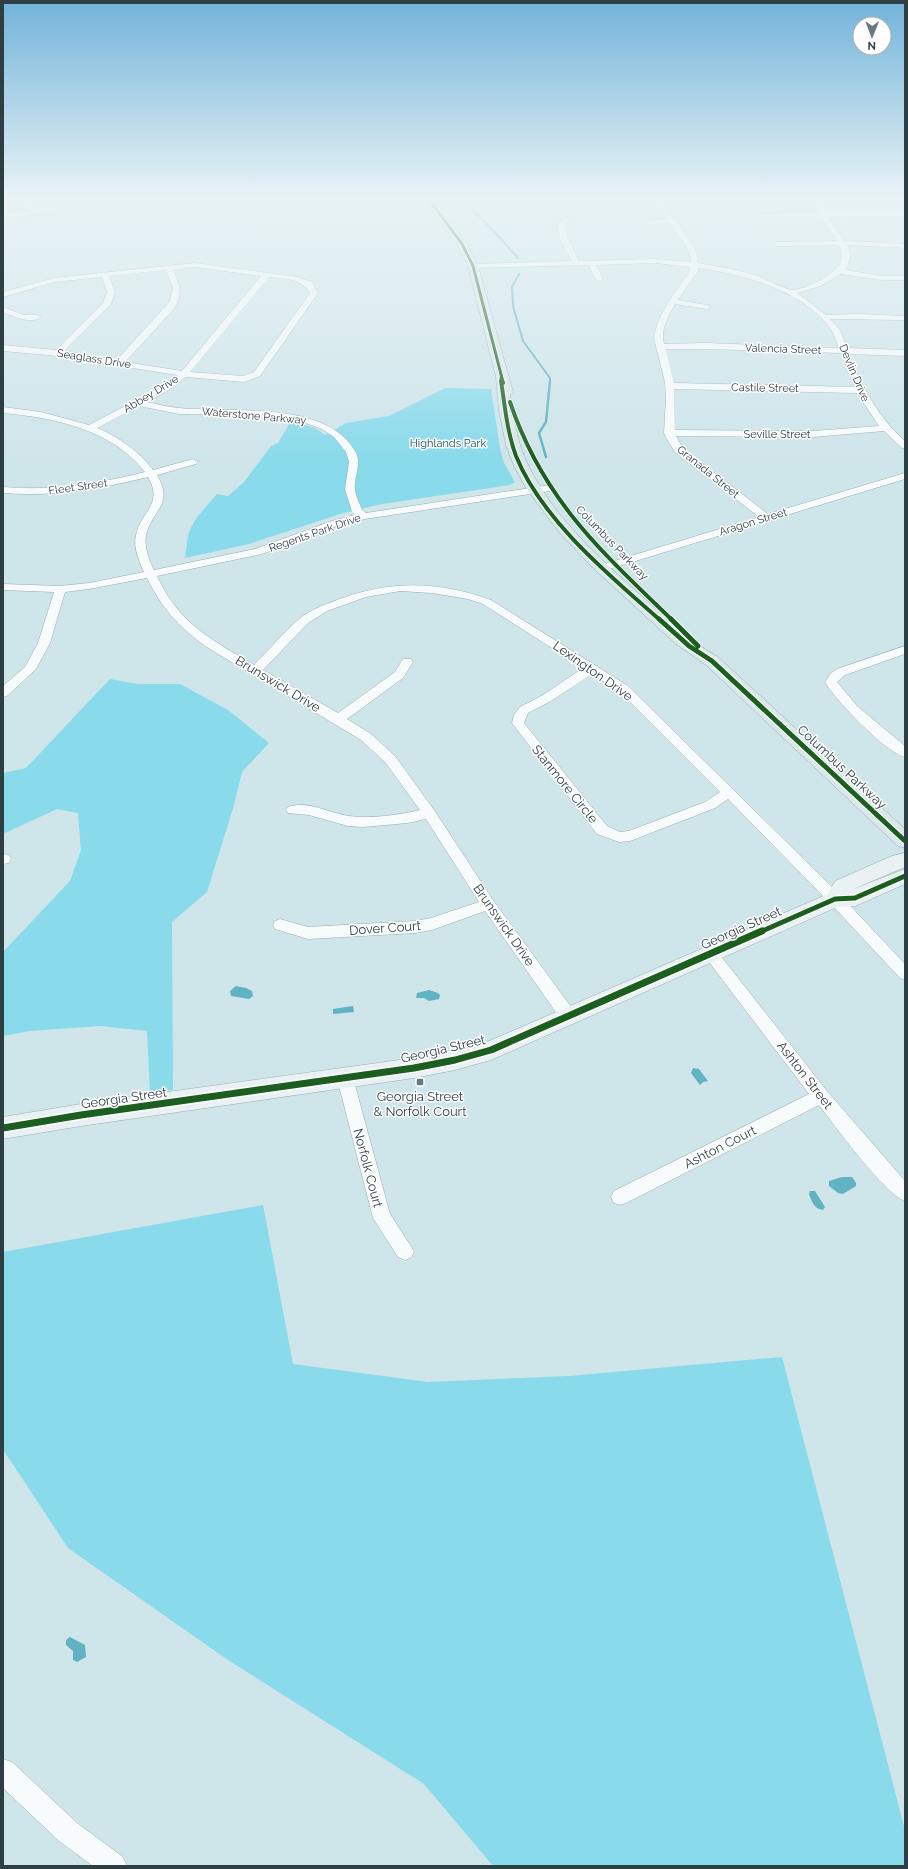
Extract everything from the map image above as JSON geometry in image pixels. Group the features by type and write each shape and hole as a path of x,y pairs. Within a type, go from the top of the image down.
{"main road":[{"name":"Columbus Parkway","path":"478,285 501,378 511,442 521,466 581,528 609,566 673,619 712,661 905,840"}],"street":[{"path":"3,295 34,285"},
{"path":"58,353 107,304 111,292 109,285"},
{"path":"119,363 177,299 178,292 175,285"},
{"name":"Abbey Drive","path":"88,428 164,389 184,374 258,285"},
{"name":"Seaglass Drive","path":"3,348 58,353 184,374 244,379 257,374 314,294 312,287 309,285"},
{"name":"Granada Street","path":"686,285 658,331 660,347 670,386 671,395 668,422 670,433 674,444 679,451 766,518"},
{"name":"Devlin Drive","path":"772,285 789,292 825,317 836,330 866,403 884,428 905,446"},
{"path":"789,292 809,285"},
{"path":"675,302 707,307"},
{"path":"3,309 23,317 37,317"},
{"path":"825,317 852,316 905,318"},
{"name":"Valencia Street","path":"660,347 706,346 905,353"},
{"name":"Castile Street","path":"670,386 860,390"},
{"name":"Waterstone Parkway","path":"142,401 179,411 208,411 300,418 323,426 337,435 351,452 354,462 350,489 363,513"},
{"name":"Brunswick Drive","path":"3,410 49,417 88,428 132,452 151,474 158,490 158,500 140,536 140,548 144,560 168,606 182,622 209,643 366,737 390,759 429,812 488,904 568,1016"},
{"name":"Seville Street","path":"670,433 813,434 884,428"},
{"name":"Fleet Street","path":"3,490 39,492 71,490 151,474 193,462"},
{"name":"Aragon Street","path":"609,566 905,476"},
{"name":"Regents Park Drive","path":"3,587 60,589 89,586 258,552 363,513 541,486"},
{"name":"Lexington Drive","path":"255,671 294,631 323,608 363,594 400,588 432,590 470,596 487,602 624,689 660,723 835,899 905,974"},
{"path":"3,693 30,669 44,643 60,589"},
{"path":"904,751 844,701 831,682 835,676 841,672 905,650"},
{"path":"338,720 399,675 407,662"},
{"name":"Stanmore Circle","path":"592,668 547,698 524,710 520,715 518,723 602,830 619,837 630,836 710,805 728,793"},
{"path":"293,810 309,810 348,821 363,822 408,818 429,812"},
{"name":"Georgia Street","path":"835,899 842,886 899,861 905,860"},
{"name":"Georgia Street","path":"3,1128 81,1115 414,1068 455,1060 491,1050 835,899 855,898 905,876"},
{"name":"Dover Court","path":"280,925 308,933 408,928 432,924 488,904"},
{"name":"Ashton Street","path":"711,954 821,1096 891,1180 905,1193"},
{"name":"Norfolk Court","path":"346,1078 350,1100 382,1218 405,1251"},
{"name":"Ashton Court","path":"620,1197 821,1096"},
{"path":"3,1771 68,1832 114,1866"}],"green space":[{"name":"Highlands Park","path":"445,388 491,389 500,448 504,463 515,482 510,485 382,504 343,513 249,544 185,558 190,530 200,514 217,494 228,496 244,482 271,446 278,443 291,421 315,428 325,435 346,423 389,416"},
{"path":"110,679 138,684 180,684 228,710 269,743 242,772 234,805 207,892 172,922 173,1090 150,1093 147,1031 100,1026 30,1031 3,1036 3,952 70,881 81,850 78,813 57,809 3,834 3,773 26,768"},
{"path":"263,1205 293,1364 428,1382 569,1376 782,1357 905,1830 905,1866 493,1866 424,1784 228,1660 68,1548 4,1451 3,1252"}],"shaded area":[{"path":"236,986 252,991 253,996 249,999 231,996 230,991"},
{"path":"429,990 438,993 440,995 439,999 429,1001 424,998 416,998 417,993"},
{"path":"353,1006 354,1012 333,1014 333,1009"},
{"path":"693,1068 699,1069 708,1081 703,1082 700,1085 691,1073"},
{"path":"842,1177 852,1177 856,1183 856,1186 843,1194 838,1193 829,1186 829,1181"},
{"path":"810,1191 815,1191 825,1207 823,1210 814,1205 809,1194"},
{"path":"70,1637 85,1645 86,1657 77,1662 73,1660 73,1651 66,1645 66,1640"}],"waterway":[{"path":"513,285 513,306 523,341 550,378 550,381"},
{"path":"546,457 539,433 546,422 550,381"}],"cycle path":[{"path":"478,285 503,383"},
{"path":"501,378 510,434 516,456 534,488 548,509 564,528 617,582 682,640 697,652 712,661 905,841"},
{"path":"510,402 520,430 532,456 564,507 611,561 698,646"},
{"path":"3,1128 81,1115 414,1068 455,1060 491,1050 835,899 855,898 905,876"}],"place":[{"name":"Georgia Street & Norfolk Court","path":"420,1082"}]}
